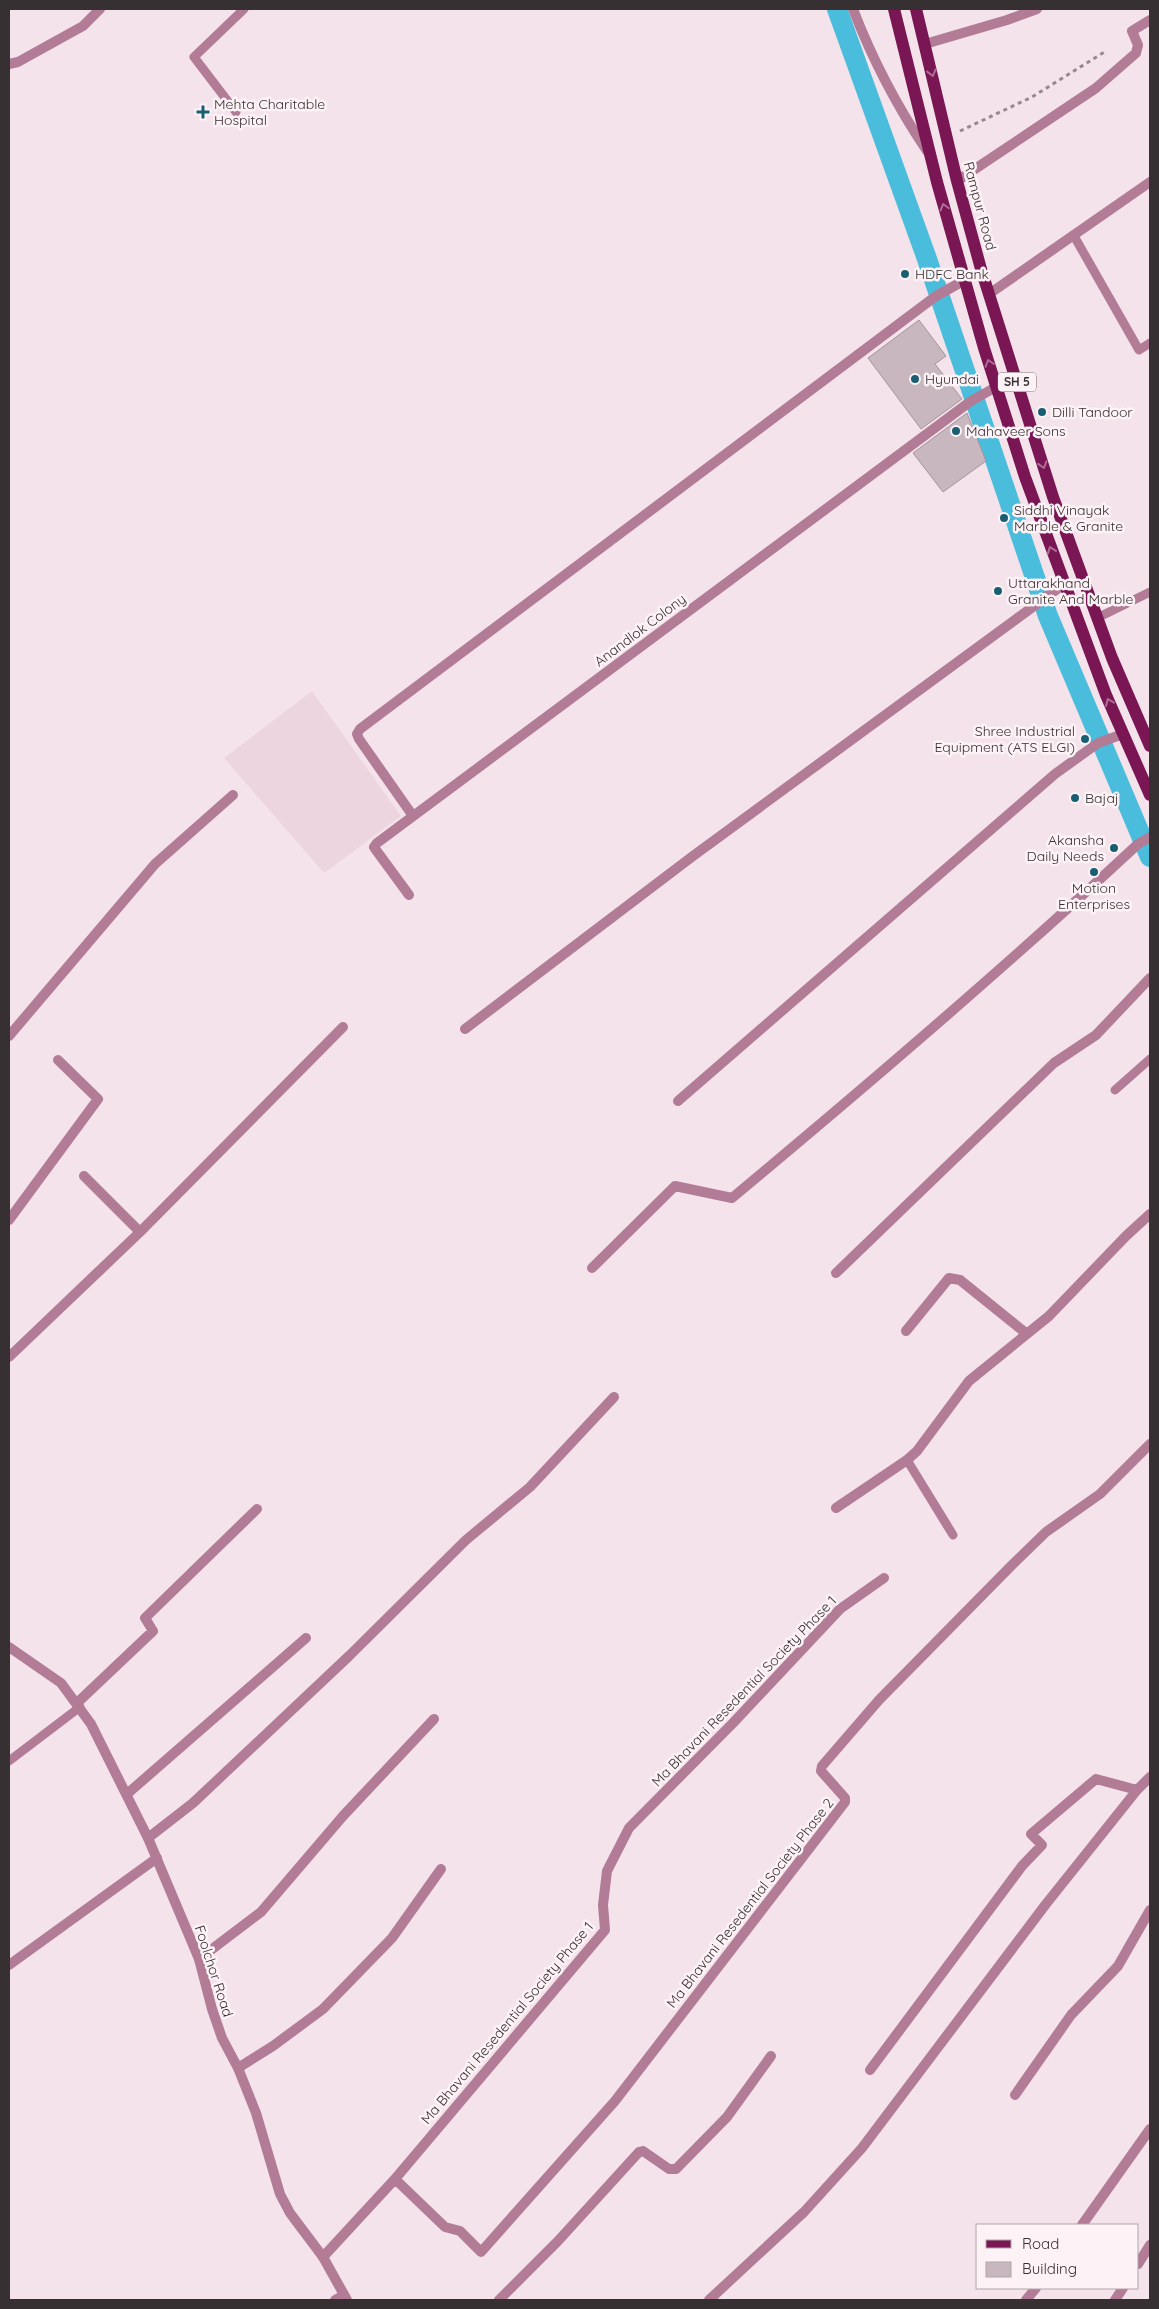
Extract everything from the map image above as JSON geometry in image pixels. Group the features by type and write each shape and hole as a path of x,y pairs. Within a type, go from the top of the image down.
{"main road":[{"path":"894,9 931,157 965,280 996,387 1025,477 1064,584 1123,734 1150,795"},
{"name":"Rampur Road","path":"916,9 957,181 1053,497 1097,618 1150,746"}],"street":[{"path":"9,64 18,62 83,26 100,9"},
{"path":"853,9 870,53 889,90 931,157"},
{"path":"925,44 1037,9"},
{"path":"957,181 1096,88 1136,53 1138,45 1132,31 1150,20"},
{"path":"990,294 1150,182"},
{"path":"413,816 359,739 357,734 360,729 939,294 965,280"},
{"name":"Anandlok Colony","path":"409,894 374,847 413,816 974,399 996,387"},
{"path":"465,1028 899,703 1042,602 1064,584"},
{"path":"678,1100 1047,780 1075,758 1103,742 1123,734"},
{"path":"9,1036 155,864 233,795"},
{"path":"592,1268 675,1186 732,1198 966,1000 1138,844 1150,837"},
{"path":"836,1273 1054,1063 1096,1035 1150,978"},
{"path":"9,1357 140,1232 343,1027"},
{"path":"9,1220 98,1100 58,1060"},
{"path":"84,1176 140,1232"},
{"path":"836,1508 907,1460 917,1451 969,1381 1049,1316 1126,1236 1150,1214"},
{"path":"906,1331 949,1278 960,1280 1027,1334"},
{"path":"148,1838 193,1802 349,1656 466,1540 530,1487 614,1397"},
{"name":"Ma Bhavani Resedential Society Phase 2","path":"396,2179 445,2227 460,2232 481,2252 615,2101 845,1802 845,1798 821,1771 822,1766 878,1700 1012,1565 1046,1532 1100,1494 1150,1444"},
{"path":"78,1705 153,1631 145,1618 257,1509"},
{"name":"Ma Bhavani Resedential Society Phase 1","path":"323,2257 396,2179 605,1930 603,1905 607,1871 629,1828 733,1723 840,1609 884,1578"},
{"path":"127,1794 306,1638"},
{"name":"Foolchor Road","path":"9,1648 61,1683 92,1724 148,1838 199,1959 212,2009 222,2038 238,2068 256,2113 280,2194 290,2214 323,2257 342,2298"},
{"path":"199,1959 261,1912 343,1816 434,1719"},
{"path":"709,2300 804,2212 862,2148 1046,1904 1137,1790 1150,1777"},
{"path":"870,2070 1022,1866 1042,1845 1031,1834 1096,1779 1137,1790"},
{"path":"9,1965 157,1858"},
{"path":"238,2068 324,2010 392,1938 441,1868"},
{"path":"1015,2095 1071,2015 1118,1966 1150,1910"},
{"path":"498,2300 558,2241 639,2152 644,2151 669,2169 676,2169 727,2117 771,2056"},
{"path":"1083,2224 1150,2129"},
{"path":"1139,2262 1150,2245"},
{"path":"1026,2300 1035,2289"},
{"path":"1115,2300 1122,2289"}],"lane":[{"path":"236,112 194,57 244,9"},
{"path":"1074,236 1139,350 1150,343"},
{"path":"1097,618 1150,592"},
{"path":"1114,1090 1150,1059"},
{"path":"907,1460 953,1535"},
{"path":"9,1761 78,1705"}],"path":[{"path":"947,135 988,119 1032,97 1106,51"}],"shaded area":[{"path":"312,691 401,816 324,873 224,758"}],"building":[{"name":"Hyundai","path":"919,320 946,356 935,364 962,399 921,429 868,358"},
{"name":"Mahaveer Sons","path":"967,413 986,461 943,492 913,453"}],"waterway":[{"path":"837,9 927,259 1048,616 1150,857"}],"place":[{"name":"Mehta Charitable Hospital","path":"203,112"},
{"name":"HDFC Bank","path":"905,274"},
{"name":"Hyundai","path":"915,379"},
{"name":"Dilli Tandoor","path":"1042,412"},
{"name":"Mahaveer Sons","path":"956,431"},
{"name":"Siddhi Vinayak Marble & Granite","path":"1004,518"},
{"name":"Uttarakhand Granite And Marble","path":"998,591"},
{"name":"Shree Industrial Equipment (ATS ELGI)","path":"1085,739"},
{"name":"Bajaj","path":"1075,798"},
{"name":"Akansha Daily Needs","path":"1114,848"},
{"name":"Motion Enterprises","path":"1094,872"}]}
